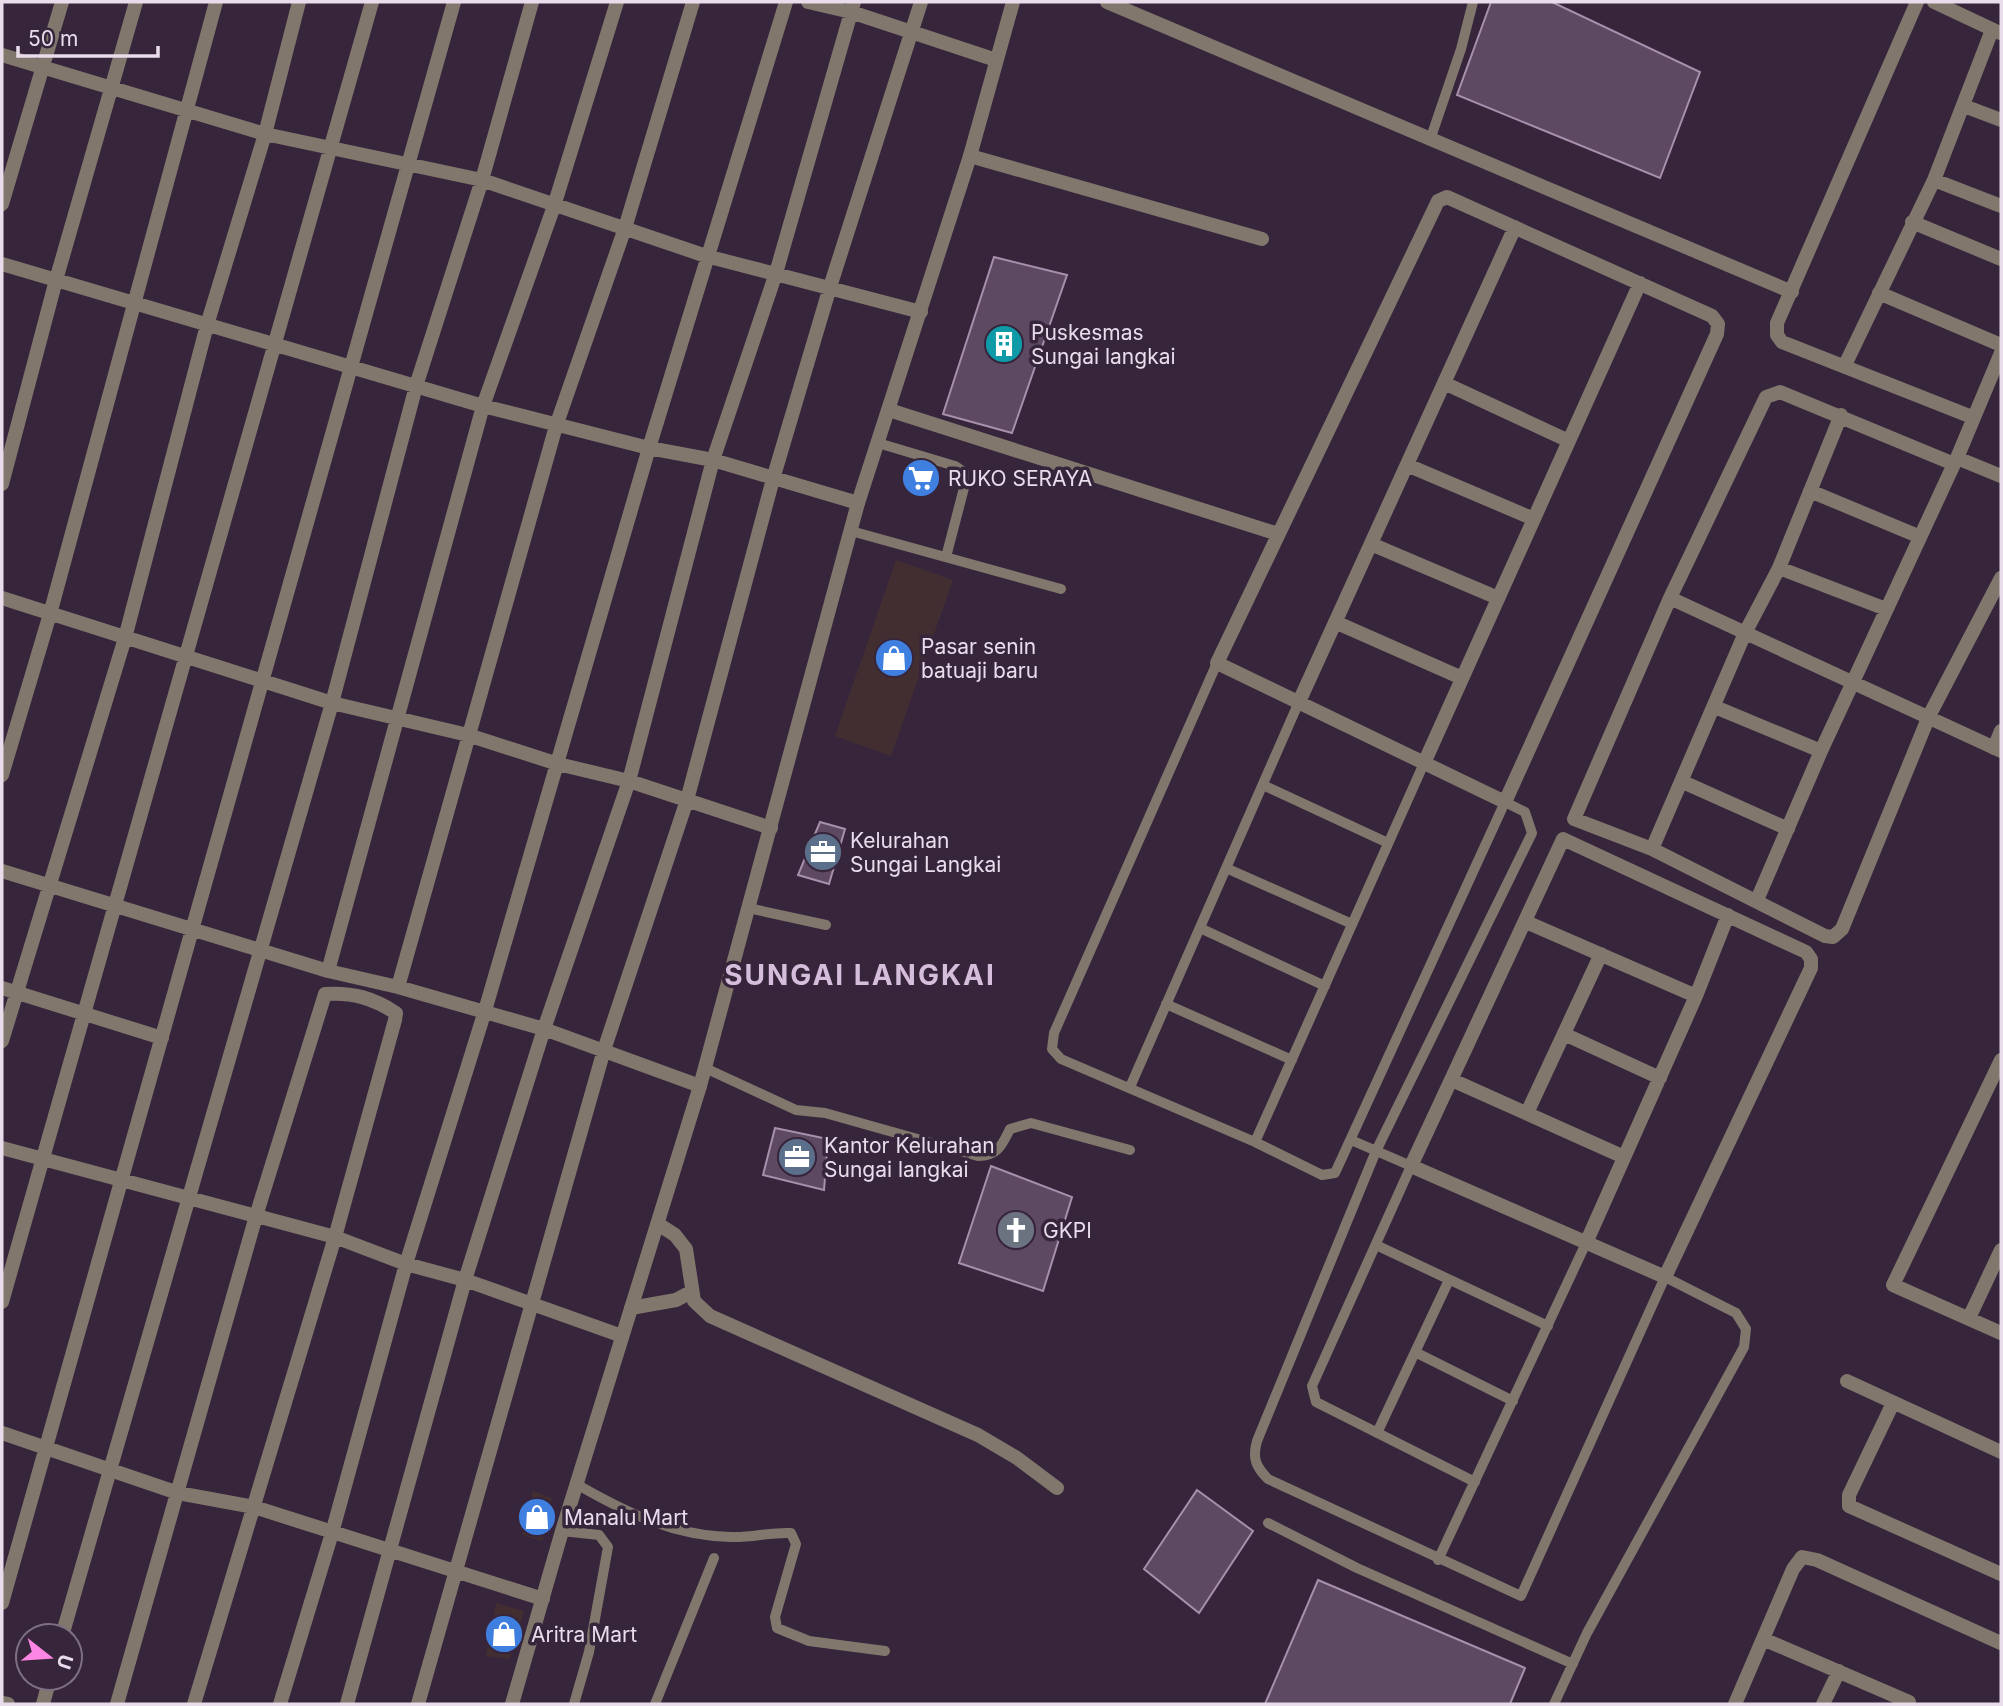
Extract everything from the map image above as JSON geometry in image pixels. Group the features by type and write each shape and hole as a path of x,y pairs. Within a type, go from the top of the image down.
{"street":[{"path":"2,204 62,2"},
{"path":"2,484 56,280 136,2"},
{"path":"2,775 50,614 216,2"},
{"path":"2,1041 125,638 207,324 265,134 299,2"},
{"path":"2,1302 372,2"},
{"path":"2,1603 454,2"},
{"path":"66,1622 332,704 416,386 481,180 532,2"},
{"path":"328,971 483,406 554,206 617,2"},
{"path":"398,987 556,426 625,228 693,2"},
{"path":"280,1704 332,1533 406,1264 484,1014 706,256 786,2"},
{"path":"808,2 852,7 912,32 996,60"},
{"path":"418,1704 604,1050 687,800 774,479 830,287 921,2"},
{"path":"512,1704 562,1531 700,1086 858,503 970,156 1013,2"},
{"path":"1107,2 1792,292"},
{"path":"1917,2 1777,323 1778,339 1972,418"},
{"path":"1845,365 1934,180 1997,31 1934,2"},
{"path":"347,1704 465,1280 544,1029 629,782 713,460 776,273 852,7"},
{"path":"2,55 265,134 481,180 706,256 920,312"},
{"path":"1964,106 2001,120"},
{"path":"970,156 1262,239"},
{"path":"1934,180 2001,206"},
{"path":"1447,197 1640,283 1712,316 1718,324 1717,334 1505,802 1425,761 1298,704 1217,663 1440,199 1447,197"},
{"path":"1912,222 2001,259"},
{"path":"1298,704 1516,227"},
{"path":"2,264 483,406 649,448 713,460 858,503"},
{"path":"1425,761 1640,283"},
{"path":"1880,293 2001,345"},
{"path":"2001,353 1958,457 2001,476"},
{"path":"1444,383 1569,441"},
{"path":"1757,900 1918,536 1954,464 1780,392 1766,397 1670,598 1574,819 1652,849 1825,936 1838,934 1929,716 2001,578"},
{"path":"889,410 1278,534"},
{"path":"1652,849 1745,633 1779,568 1841,415"},
{"path":"1407,465 1534,519"},
{"path":"1810,491 1918,536"},
{"path":"1371,544 1498,598"},
{"path":"1779,568 1886,609"},
{"path":"2,598 332,704 397,716 468,735 558,764 629,782 771,828"},
{"path":"1670,598 1998,749 2001,731"},
{"path":"1335,622 1462,678"},
{"path":"1715,707 1821,751"},
{"path":"1683,782 1788,829"},
{"path":"1563,839 1728,915 1805,952 1811,959 1811,968 1665,1277 1411,1166 1563,839"},
{"path":"2,871 328,971 398,987 484,1014 544,1029 700,1086"},
{"path":"1586,1243 1696,996 1728,915"},
{"path":"1526,922 1696,996"},
{"path":"1527,1113 1601,954"},
{"path":"2,988 83,1016 162,1038"},
{"path":"117,1704 256,1216 325,994 345,992 375,1000 396,1013 395,1020 335,1237 194,1704"},
{"path":"1564,1034 1660,1078"},
{"path":"2001,1060 1893,1285 2001,1333"},
{"path":"1452,1080 1624,1157"},
{"path":"2,1148 335,1237 406,1264 532,1302 622,1336"},
{"path":"658,1224 675,1235 686,1249 694,1301 710,1316 978,1436 1017,1458 1057,1488"},
{"path":"1969,1318 2001,1250"},
{"path":"631,1308 669,1302 691,1292"},
{"path":"1847,1381 2001,1452"},
{"path":"1893,1402 1849,1495 1849,1506 2001,1574"},
{"path":"2,1433 178,1493 254,1507 543,1599"},
{"path":"1735,1704 1793,1569 1802,1557 1817,1560 2001,1643"},
{"path":"1763,1639 1912,1704"},
{"path":"1823,1704 1839,1671"},
{"path":"2,1703 8,1704"}],"lane":[{"path":"1430,140 1461,49 1473,2"},
{"path":"878,443 955,466 964,472 964,488 946,557"},
{"path":"851,531 1061,589"},
{"path":"1217,663 1051,1041 1052,1049 1061,1059 1255,1142 1326,1176 1338,1169 1505,802 1528,818 1532,833 1376,1151 1257,1441 1255,1463 1268,1479 1438,1560 1521,1596 1665,1277 1736,1313 1746,1329 1744,1348 1554,1704"},
{"path":"1130,1087 1298,704"},
{"path":"1255,1142 1425,761"},
{"path":"1263,785 1388,843"},
{"path":"1226,868 1352,924"},
{"path":"748,908 826,925"},
{"path":"1199,928 1325,986"},
{"path":"1166,1004 1292,1060"},
{"path":"705,1068 796,1110 825,1113 978,1156 989,1156 999,1150 1010,1129 1031,1123 1130,1150"},
{"path":"1351,1140 1411,1166 1312,1386 1311,1394 1316,1402 1475,1482"},
{"path":"1438,1560 1586,1243"},
{"path":"1376,1245 1548,1326"},
{"path":"1377,1433 1449,1280"},
{"path":"1415,1352 1513,1401"},
{"path":"578,1485 652,1524 734,1538 769,1532 791,1533 796,1544 775,1617 777,1628 809,1641 885,1651"},
{"path":"1268,1523 1357,1568 1573,1664"},
{"path":"562,1531 599,1535 608,1547 589,1652 574,1704"},
{"path":"655,1704 714,1558"}],"shaded area":[{"name":"Pasar senin batuaji baru","path":"896,560 953,580 891,756 835,736"},
{"name":"Manalu Mart","path":"533,1491 552,1498 542,1541 522,1535"},
{"name":"Aritra Mart","path":"496,1603 524,1611 510,1659 486,1656"}],"building":[{"path":"1491,2 1552,2 1700,72 1660,178 1457,95"},
{"name":"Puskesmas Sungai langkai","path":"994,257 1067,275 1012,433 943,414"},
{"name":"Kelurahan Sungai Langkai","path":"820,822 845,829 829,884 798,875"},
{"name":"Kantor Kelurahan Sungai langkai","path":"775,1128 828,1139 824,1190 763,1175"},
{"name":"GKPI","path":"991,1166 1072,1197 1043,1291 959,1263"},
{"path":"1197,1490 1253,1531 1199,1613 1144,1569"},
{"path":"1318,1580 1525,1668 1510,1704 1265,1704"}],"place":[{"name":"Puskesmas Sungai langkai","path":"1004,344"},
{"name":"RUKO SERAYA","path":"921,478"},
{"name":"Pasar senin batuaji baru","path":"894,658"},
{"name":"Kelurahan Sungai Langkai","path":"823,852"},
{"name":"Kantor Kelurahan Sungai langkai","path":"797,1157"},
{"name":"GKPI","path":"1016,1230"},
{"name":"Manalu Mart","path":"537,1517"},
{"name":"Aritra Mart","path":"504,1634"}],"district":[{"name":"SUNGAI LANGKAI","path":"860,975"}]}
